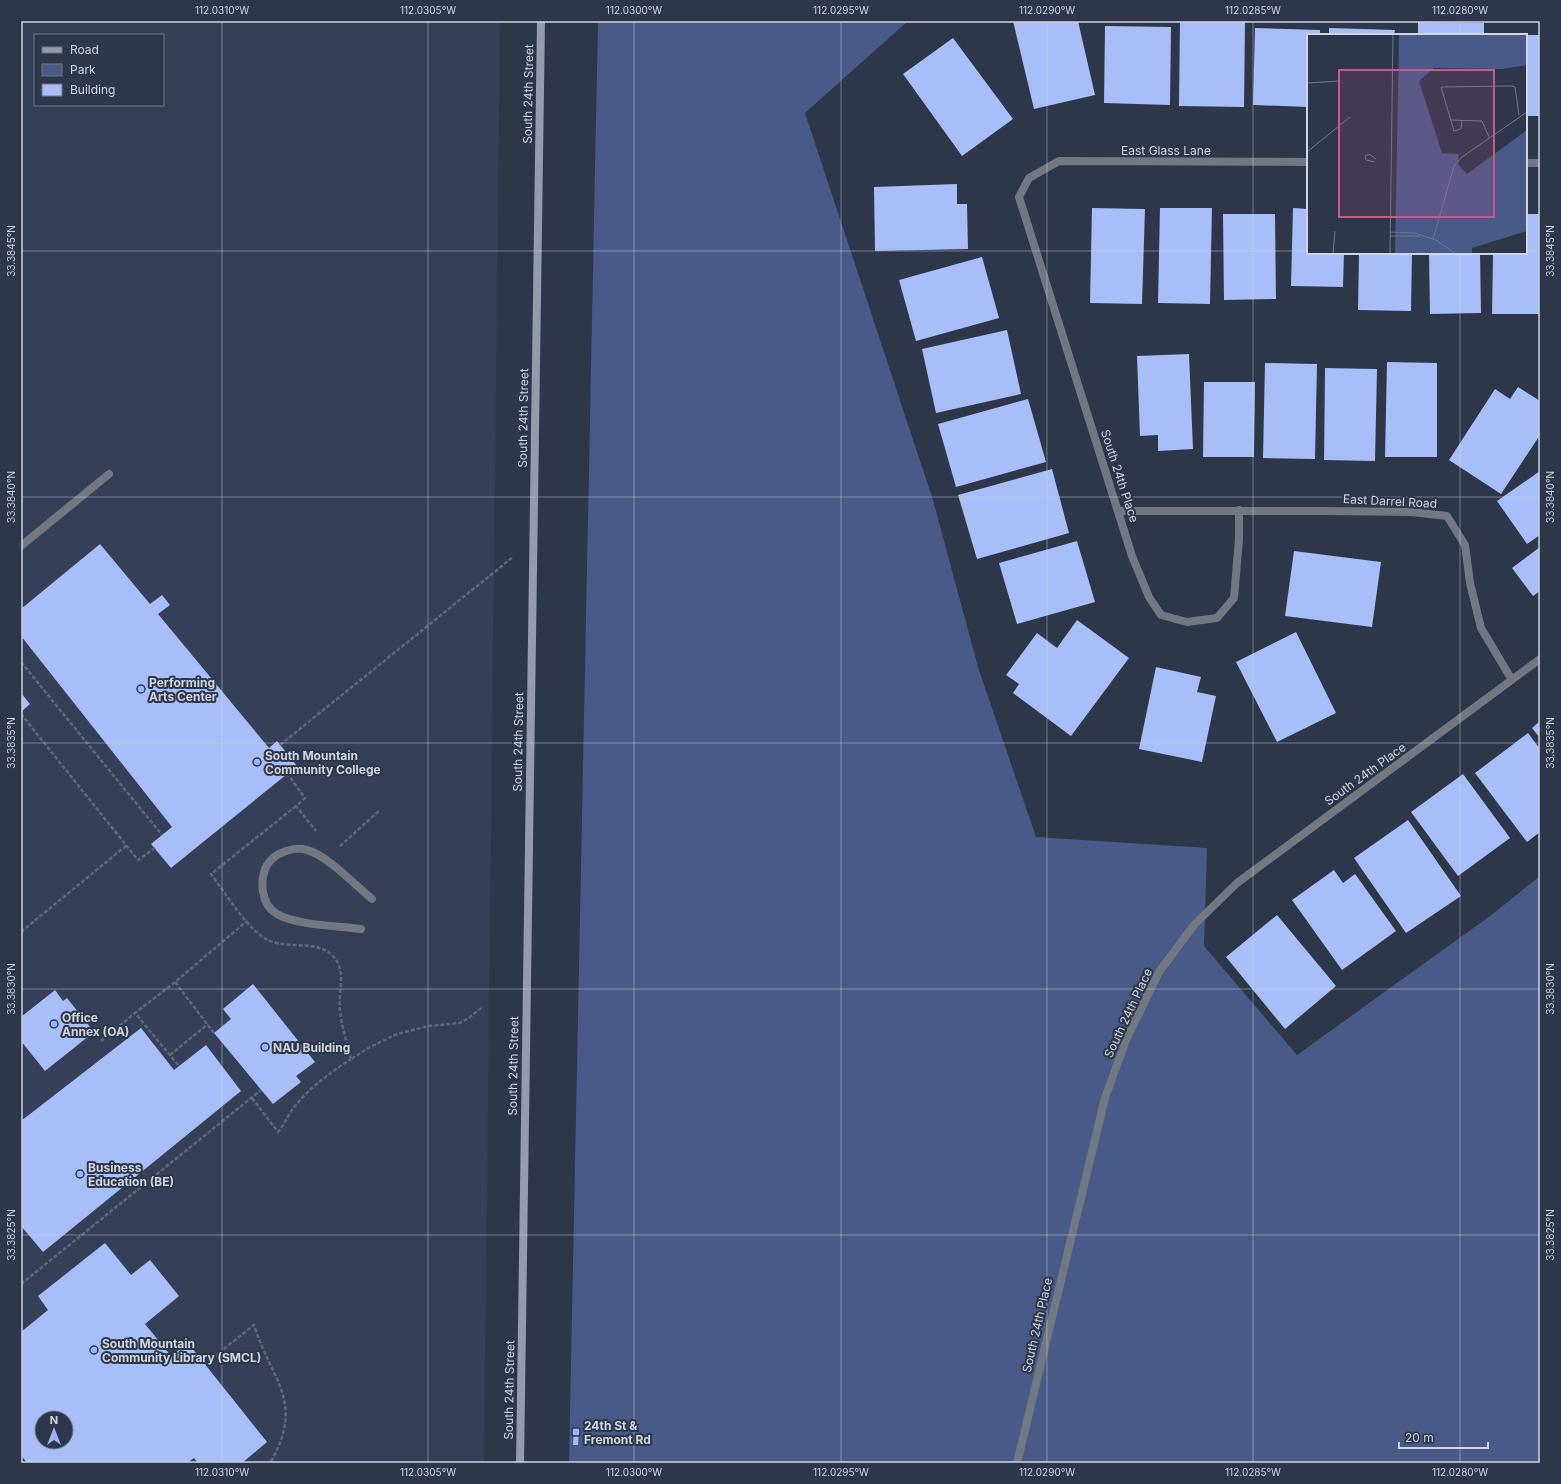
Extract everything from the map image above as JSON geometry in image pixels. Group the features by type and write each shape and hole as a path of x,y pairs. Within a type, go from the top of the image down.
{"main road":[{"name":"South 24th Street","path":"520,1463 541,21"}],"street":[{"name":"East Glass Lane","path":"1029,178 1059,161 1307,162"},
{"path":"1527,163 1540,163"},
{"name":"South 24th Place","path":"1029,178 1019,198 1132,556 1149,597 1161,615 1187,622 1217,618 1234,598 1239,539 1239,510"},
{"path":"21,546 109,474"},
{"name":"East Darrel Road","path":"1118,511 1239,510 1411,512 1446,516 1465,545 1470,583 1481,628 1512,680"},
{"path":"1512,680 1540,659"},
{"name":"South 24th Place","path":"1017,1463 1105,1098 1126,1040 1159,972 1194,925 1237,883 1512,680"},
{"path":"361,929 290,920 276,914 267,905 263,890 262,879 267,864 287,851 298,848 308,850 320,856 372,899"}],"path":[{"path":"280,745 533,540"},
{"path":"21,662 162,835"},
{"path":"21,714 138,860 154,848"},
{"path":"287,773 305,798 211,874 254,930 267,940 276,943 318,947 334,957 339,966 340,1010 351,1059"},
{"path":"296,806 319,835"},
{"path":"338,847 380,810"},
{"path":"21,932 127,845"},
{"path":"101,1041 175,982 247,921"},
{"path":"175,982 214,1033"},
{"path":"252,1098 278,1132 292,1110 312,1088 332,1071 370,1047 397,1034 429,1026 460,1023 469,1018 480,1008"},
{"path":"135,1014 179,1066"},
{"path":"170,1055 208,1024"},
{"path":"21,1284 261,1090"},
{"path":"205,1364 254,1325 262,1348 276,1374 284,1402 285,1419 282,1438 270,1463"}],"shaded area":[{"name":"South Mountain Community College","path":"21,21 500,21 484,1463 21,1463"}],"green space":[{"path":"598,21 908,21 805,113 933,500 978,667 1036,837 1207,848 1204,946 1297,1055 1490,916 1540,876 1540,1463 569,1463"}],"building":[{"path":"1013,21 1078,21 1095,95 1034,109"},
{"path":"1180,21 1245,21 1244,107 1179,106"},
{"path":"1418,22 1484,23 1484,34 1418,34"},
{"path":"1105,26 1171,27 1170,105 1104,103"},
{"path":"1255,28 1320,30 1320,34 1307,34 1307,107 1253,105"},
{"path":"1329,28 1395,30 1394,34 1329,34"},
{"path":"1527,35 1540,35 1540,116 1527,116"},
{"path":"953,38 1013,119 962,156 903,74"},
{"path":"957,184 957,204 967,204 968,249 875,251 874,187"},
{"path":"1092,208 1145,209 1142,304 1090,303"},
{"path":"1160,208 1212,208 1210,304 1158,303"},
{"path":"1293,208 1307,209 1307,254 1344,254 1343,287 1291,286"},
{"path":"1223,214 1275,214 1276,299 1224,300"},
{"path":"1527,214 1540,214 1540,314 1492,314 1493,254 1527,254"},
{"path":"1359,254 1412,254 1411,311 1358,310"},
{"path":"1429,254 1480,254 1481,313 1430,314"},
{"path":"982,257 999,318 916,341 899,280"},
{"path":"1007,330 1021,394 936,413 922,349"},
{"path":"1189,354 1193,449 1158,451 1158,435 1140,436 1137,356"},
{"path":"1387,362 1437,363 1437,457 1385,457"},
{"path":"1265,363 1317,364 1315,459 1263,458"},
{"path":"1325,368 1377,369 1375,461 1324,460"},
{"path":"1204,382 1255,382 1254,457 1203,457"},
{"path":"1518,387 1540,401 1540,435 1501,494 1449,460 1495,389 1510,399"},
{"path":"1028,399 1046,462 956,487 938,424"},
{"path":"1052,469 1069,533 977,559 958,495"},
{"path":"1540,471 1540,535 1527,544 1497,501"},
{"path":"1077,541 1095,602 1017,624 999,563"},
{"name":"Performing Arts Center","path":"100,544 150,604 162,595 170,605 158,614 269,748 277,741 297,766 171,868 151,844 172,827 21,636 21,609"},
{"path":"1540,547 1540,591 1533,596 1512,568"},
{"path":"1294,551 1381,562 1372,627 1285,616"},
{"path":"1077,620 1129,658 1071,736 1013,693 1019,684 1006,675 1037,633 1057,648"},
{"path":"1296,632 1336,713 1277,742 1236,662"},
{"path":"1156,667 1201,677 1197,692 1216,696 1202,762 1139,749"},
{"path":"21,693 30,704 21,712"},
{"path":"1540,721 1540,738 1532,728"},
{"path":"1528,733 1540,749 1540,832 1527,842 1475,773"},
{"path":"1463,774 1510,838 1458,876 1411,812"},
{"path":"1408,820 1461,896 1406,933 1354,858"},
{"path":"1334,870 1343,883 1355,874 1396,931 1342,970 1292,900"},
{"path":"1277,915 1336,986 1285,1029 1226,957"},
{"name":"NAU Building","path":"253,984 315,1062 296,1076 301,1082 273,1104 214,1033 231,1019 223,1009"},
{"name":"Office Annex (OA)","path":"55,990 63,1001 67,998 94,1032 45,1071 21,1041 21,1017"},
{"name":"Business Education (BE)","path":"141,1028 174,1070 206,1045 241,1091 43,1252 21,1226 21,1121"},
{"name":"South Mountain Community Library (SMCL)","path":"105,1243 131,1275 150,1260 179,1296 145,1324 171,1356 188,1343 267,1442 242,1463 198,1463 194,1458 187,1463 27,1463 21,1455 21,1332 48,1310 38,1296"},
{"path":"574,1429 579,1429 578,1445 573,1445"}],"place":[{"name":"Performing Arts Center","path":"141,689"},
{"name":"South Mountain Community College","path":"257,762"},
{"name":"Office Annex (OA)","path":"54,1024"},
{"name":"NAU Building","path":"265,1047"},
{"name":"Business Education (BE)","path":"80,1174"},
{"name":"South Mountain Community Library (SMCL)","path":"94,1350"},
{"name":"24th St & Fremont Rd","path":"576,1432"}]}
